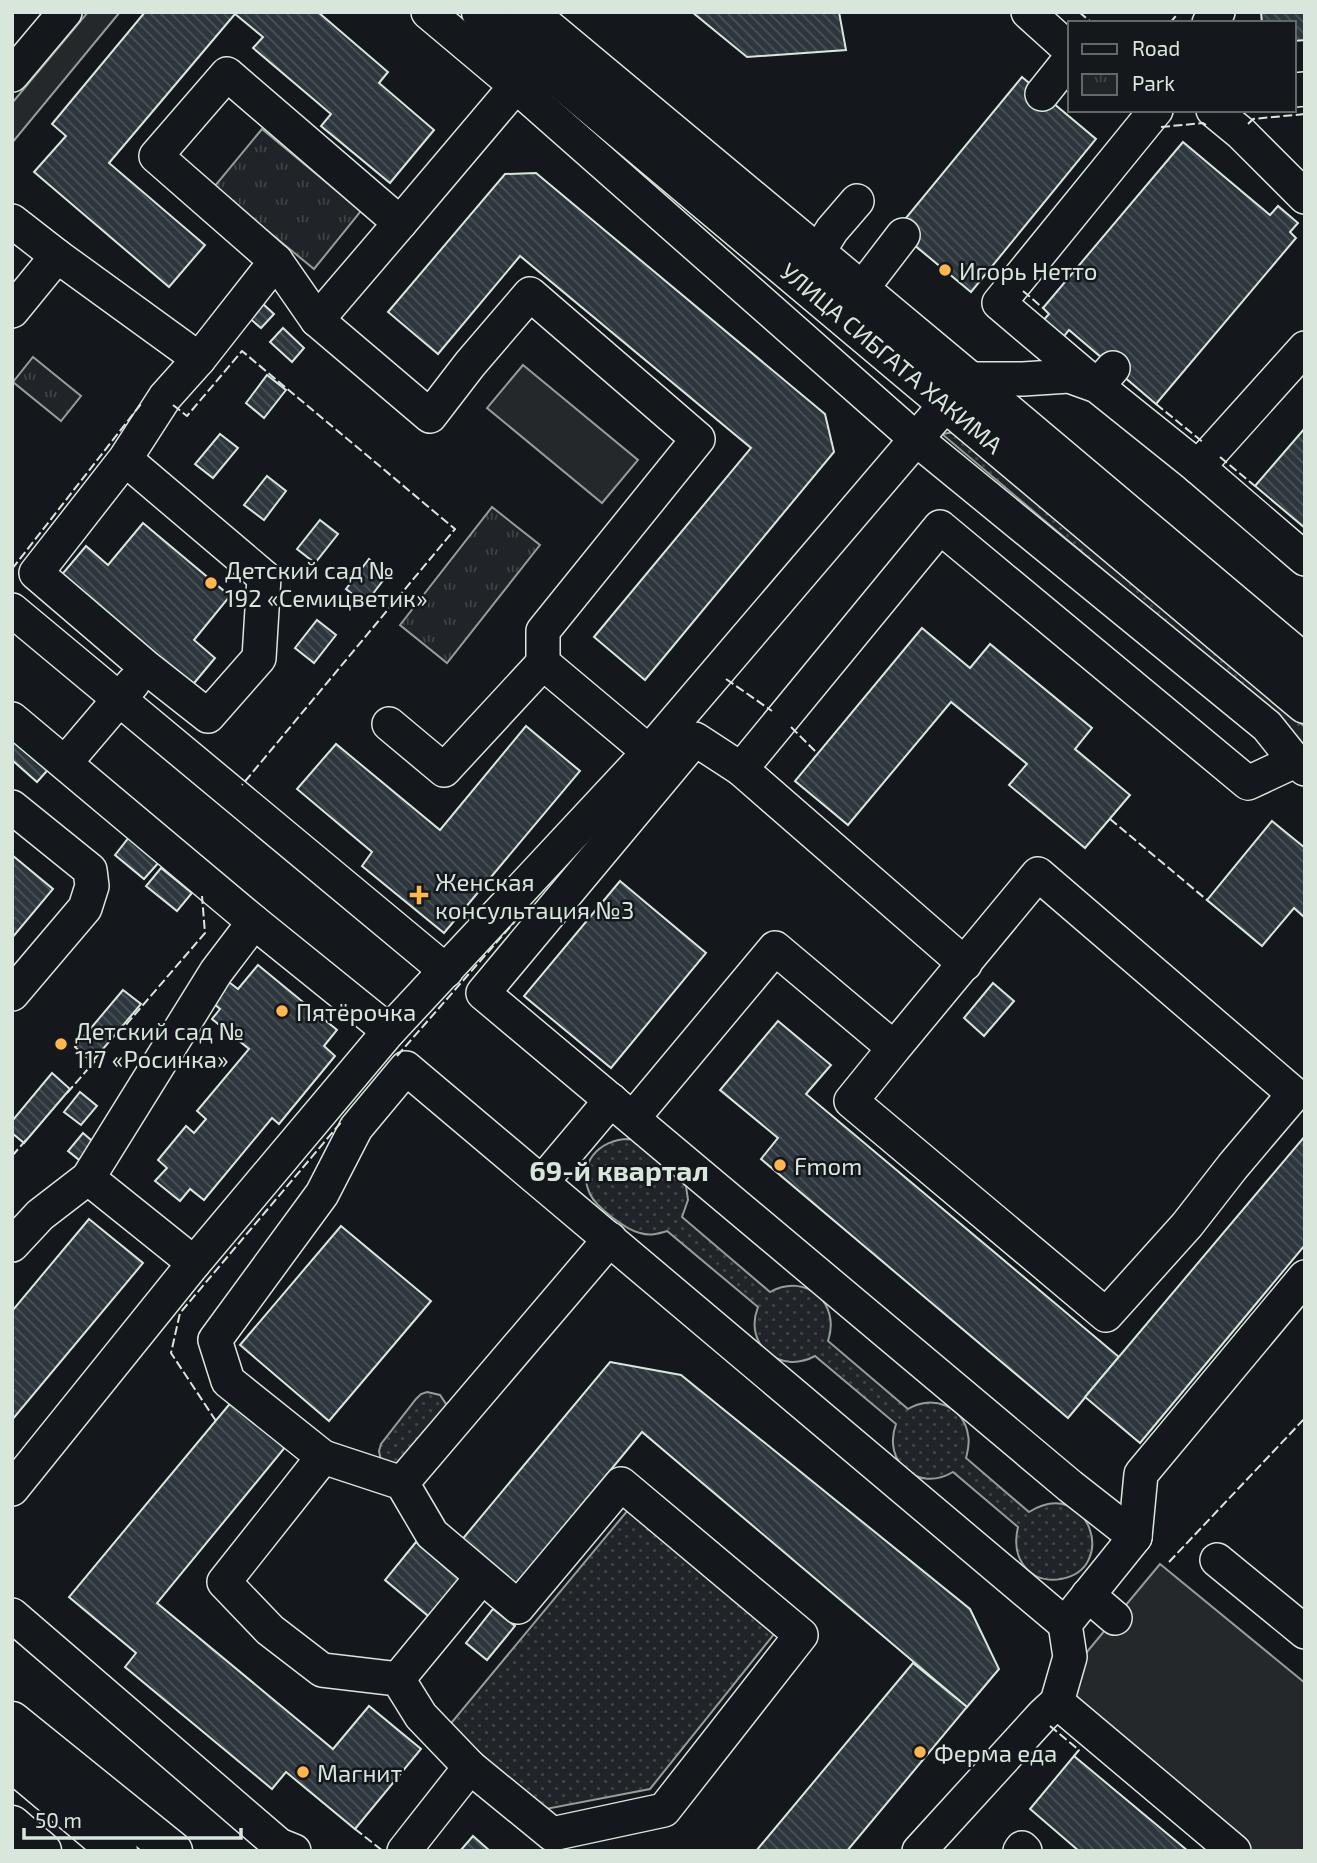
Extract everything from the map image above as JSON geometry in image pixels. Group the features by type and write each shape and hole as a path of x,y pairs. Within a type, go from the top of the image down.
{"main road":[{"name":"УЛИЦА СИБГАТА ХАКИМА","path":"481,12 957,392 1305,664"},
{"name":"УЛИЦА СИБГАТА ХАКИМА","path":"527,12 860,291 957,392 1012,457 1305,704"},
{"path":"12,1721 173,1851"},
{"path":"12,1762 118,1851"},
{"path":"12,1825 42,1851"}],"street":[{"path":"12,75 65,12"},
{"path":"428,12 516,86 916,439 1267,726 1300,765 1248,783 940,527 741,768"},
{"path":"1028,12 1068,48"},
{"path":"1042,94 1068,62"},
{"path":"389,724 444,770 543,663 543,631 698,439 530,294 430,416 317,320 276,261 156,156 227,74 400,223"},
{"path":"317,320 516,86"},
{"path":"1154,112 999,303 1105,377 1198,467 1305,559"},
{"path":"1215,112 1241,133 1305,197"},
{"path":"817,254 832,230 857,201"},
{"path":"12,221 199,359"},
{"path":"860,291 903,235"},
{"path":"12,311 57,256"},
{"path":"125,459 264,577 259,658 208,716 36,573 125,459 165,397 199,359 276,261"},
{"path":"1198,467 1305,348"},
{"path":"12,1489 194,1263 389,1031 649,752 957,392 1023,379 1105,377"},
{"path":"12,610 446,971"},
{"path":"543,663 649,752"},
{"path":"65,763 147,668"},
{"path":"12,719 389,1031"},
{"path":"965,964 741,768 695,739 483,993 1070,1486 1135,1537"},
{"path":"12,807 90,870 92,886 85,908 12,994"},
{"path":"1038,874 1294,1094 1187,1225 1106,1315 851,1101 894,1048 1038,874"},
{"path":"12,1245 40,1215 88,1178 216,972 254,922"},
{"path":"542,1182 622,1109 775,948 894,1048"},
{"path":"398,1679 421,1716 470,1767 552,1834 664,1811 801,1635 621,1483 518,1606 432,1534 402,1483 323,1457 228,1381 215,1339 322,1194 356,1128 406,1068 1065,1624 1070,1657 1057,1702 919,1851"},
{"path":"88,1178 194,1263"},
{"path":"402,1483 610,1239"},
{"path":"1065,1624 1135,1537 1141,1474 1298,1300"},
{"path":"323,1457 224,1582 270,1630 322,1670 398,1679"},
{"path":"1217,1560 1305,1632"},
{"path":"398,1679 482,1577"},
{"path":"1088,1595 1115,1618"},
{"path":"12,1615 279,1845 294,1851"},
{"path":"1057,1702 1234,1851"},
{"path":"404,1851 470,1767"},
{"path":"1020,1851 1022,1848 1026,1851"}],"green space":[{"path":"262,129 361,211 314,269 214,187"},
{"path":"33,357 81,396 61,421 13,382"},
{"path":"955,432 1305,727 1305,759 1284,723 942,434"},
{"path":"492,507 540,545 447,663 400,625"},
{"path":"637,1140 686,1186 688,1200 682,1217 770,1292 796,1286 817,1295 829,1314 831,1327 828,1341 908,1409 936,1403 954,1410 965,1425 968,1435 966,1458 1029,1512 1050,1504 1067,1505 1081,1514 1089,1528 1092,1544 1089,1559 1079,1572 1053,1580 1040,1578 1030,1572 1017,1551 1018,1527 953,1472 940,1478 927,1479 906,1470 894,1450 896,1424 815,1356 789,1362 768,1353 760,1344 756,1333 758,1307 667,1231 644,1234 634,1231 598,1205 586,1183 588,1163 600,1148 608,1143"},
{"path":"427,1392 440,1395 447,1410 402,1468 381,1461 381,1444 416,1399"},
{"path":"633,1504 779,1628 650,1789 546,1809 447,1728"}],"shaded area":[{"path":"88,12 120,12 12,143 12,103"},
{"path":"523,365 638,460 602,503 487,408"},
{"path":"1160,1564 1305,1683 1305,1851 1252,1851 1068,1699 1066,1677"}],"building":[{"path":"145,12 318,12 388,72 379,83 434,130 390,183 321,126 331,114 253,48 263,37 235,14 109,163 205,245 169,287 34,172 66,136 52,124"},
{"path":"692,12 839,12 846,50 747,57"},
{"path":"1261,12 1305,12 1305,40 1296,41 1296,21 1262,21"},
{"path":"1022,77 1096,139 971,292 896,230"},
{"path":"1183,142 1270,215 1278,206 1298,223 1290,232 1296,238 1156,404 1069,330 1061,340 1041,323 1049,314 1043,308"},
{"path":"536,173 825,414 834,452 645,680 594,637 751,448 520,256 438,354 388,312 505,174"},
{"path":"261,302 274,314 261,328 248,317"},
{"path":"283,328 304,348 292,362 270,342"},
{"path":"267,375 286,390 264,418 246,403"},
{"path":"1305,428 1305,528 1255,486"},
{"path":"220,434 238,448 213,478 195,464"},
{"path":"267,476 286,491 264,520 244,505"},
{"path":"320,520 338,534 315,563 297,549"},
{"path":"143,523 230,596 194,640 215,658 185,694 53,585 86,546 108,565"},
{"path":"369,559 388,574 365,604 346,589"},
{"path":"317,620 336,635 314,663 295,648"},
{"path":"922,628 970,668 990,644 1092,728 1075,749 1130,795 1085,848 1009,785 1027,764 951,702 848,825 795,781"},
{"path":"12,726 54,763 37,782 12,760"},
{"path":"526,726 580,771 444,933 362,866 372,852 297,789 336,744 440,830"},
{"path":"1272,821 1305,848 1305,918 1294,908 1262,946 1207,900"},
{"path":"130,836 160,861 144,879 115,855"},
{"path":"12,855 53,889 12,938"},
{"path":"161,868 192,893 177,911 146,886"},
{"path":"620,881 706,953 611,1068 524,996"},
{"path":"258,965 337,1030 324,1046 335,1056 279,1124 272,1118 204,1200 190,1189 180,1201 155,1181 167,1168 158,1160 186,1126 194,1133 206,1119 197,1111 249,1049 212,1019 220,1009 208,999 225,979 238,989"},
{"path":"993,983 1014,1001 984,1036 964,1018"},
{"path":"123,990 141,1004 92,1062 75,1047"},
{"path":"778,1021 831,1065 806,1094 1119,1357 1068,1418 761,1159 778,1138 720,1090"},
{"path":"52,1073 70,1089 24,1143 12,1133 12,1121"},
{"path":"80,1092 97,1106 81,1125 64,1112"},
{"path":"83,1133 98,1146 83,1163 68,1151"},
{"path":"1305,1136 1305,1245 1140,1443 1085,1397"},
{"path":"89,1219 143,1263 12,1420 12,1311"},
{"path":"341,1226 431,1301 329,1421 240,1345"},
{"path":"610,1362 681,1375 970,1609 999,1669 967,1707 642,1432 514,1587 460,1542"},
{"path":"233,1400 287,1445 157,1603 333,1749 369,1706 421,1749 355,1829 286,1772 272,1789 125,1667 136,1653 69,1597"},
{"path":"416,1542 464,1582 433,1620 385,1580"},
{"path":"493,1609 515,1626 487,1660 466,1643"},
{"path":"913,1663 967,1707 847,1851 756,1851"},
{"path":"1074,1756 1188,1851 1079,1851 1030,1809"},
{"path":"473,1836 490,1851 460,1851"}],"fence":[{"path":"1079,12 1090,21"},
{"path":"1172,21 1179,12"},
{"path":"1248,124 1253,119 1305,114"},
{"path":"1161,127 1203,123 1206,125"},
{"path":"1023,291 1043,308"},
{"path":"173,405 187,416 242,351 455,529 242,785"},
{"path":"12,569 141,404"},
{"path":"1156,404 1204,443"},
{"path":"1220,457 1255,486"},
{"path":"726,679 772,711"},
{"path":"791,727 818,754"},
{"path":"1110,819 1207,900"},
{"path":"118,1034 205,933 202,896"},
{"path":"397,1056 517,919"},
{"path":"67,1093 95,1061"},
{"path":"216,1421 171,1353 180,1313 343,1120"},
{"path":"12,1156 26,1140"},
{"path":"1169,1562 1305,1418"},
{"path":"1050,1726 1079,1750 1074,1756"},
{"path":"355,1829 383,1851"}],"place":[{"name":"Игорь Нетто","path":"945,270"},
{"name":"Детский сад № 192 «Семицветик»","path":"211,583"},
{"name":"Женская консультация №3","path":"419,895"},
{"name":"Пятёрочка","path":"282,1011"},
{"name":"Детский сад № 117 «Росинка»","path":"61,1044"},
{"name":"Fmom","path":"780,1165"},
{"name":"Ферма еда","path":"920,1752"},
{"name":"Магнит","path":"303,1772"}],"district":[{"name":"69-й квартал","path":"619,1170"}]}
